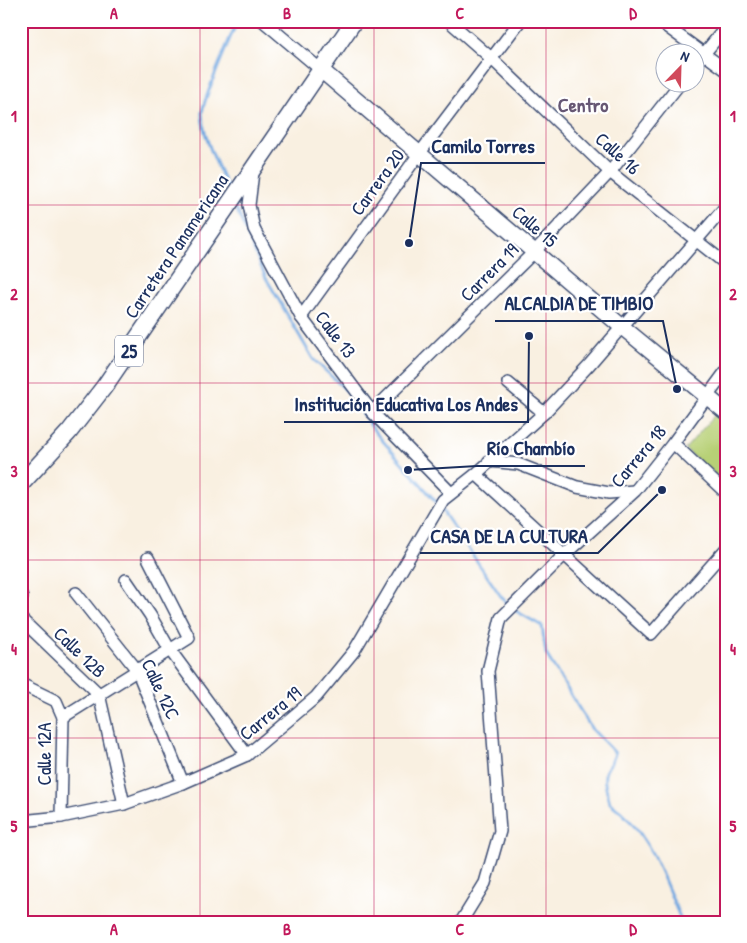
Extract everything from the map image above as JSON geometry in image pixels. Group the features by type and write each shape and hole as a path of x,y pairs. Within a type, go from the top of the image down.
{"highway":[{"name":"Carretera Panamericana","path":"21,484 69,432 104,387 354,21"}],"main road":[{"name":"Calle 15","path":"320,69 621,326 726,412"}],"street":[{"path":"263,21 320,69"},
{"name":"Calle 16","path":"449,21 491,58 610,172 726,264"},
{"name":"Carrera 20","path":"301,316 419,154 520,21"},
{"path":"659,21 688,42"},
{"path":"726,27 704,54 726,70"},
{"name":"Carrera 19","path":"372,412 534,252 610,172 673,92"},
{"name":"Calle 13","path":"253,168 248,205 254,229 301,316 372,412 446,496"},
{"path":"726,206 589,365 544,413 476,474 651,634 726,549"},
{"name":"Carrera 18","path":"472,916 490,872 500,831 488,671 501,618 565,554 635,490 673,443 726,371"},
{"path":"508,383 544,413"},
{"path":"673,443 726,493"},
{"path":"489,461 518,464 577,487 609,494 635,490"},
{"name":"Carrera 19","path":"21,821 61,817 124,804 183,783 247,754 316,698 354,651 435,511 446,496 476,474"},
{"path":"63,717 189,638 148,558"},
{"path":"126,580 150,615 170,650 247,754"},
{"name":"Calle 12C","path":"76,593 137,670 183,783"},
{"name":"Calle 12B","path":"21,619 99,694 124,804"},
{"name":"Calle 12A","path":"21,684 56,701 63,717 61,817"},
{"path":"461,922 472,916"}],"green space":[{"path":"719,410 726,415 726,484 685,449"}],"waterway":[{"path":"230,193 209,145 202,114 211,84 238,21"},
{"path":"235,206 266,278 313,359 348,392 375,432 438,504"},
{"path":"441,509 509,606"},
{"path":"514,610 542,626 546,654 591,728 615,753 605,775 610,803 624,814 645,842 654,857 682,922"}],"place":[{"name":"Camilo Torres","path":"409,243"},
{"name":"Institución Educativa Los Andes","path":"529,336"},
{"name":"ALCALDIA DE TIMBIO","path":"677,389"},
{"name":"Río Chambío","path":"408,470"},
{"name":"CASA DE LA CULTURA","path":"662,490"}],"district":[{"name":"Centro","path":"583,104"}]}
